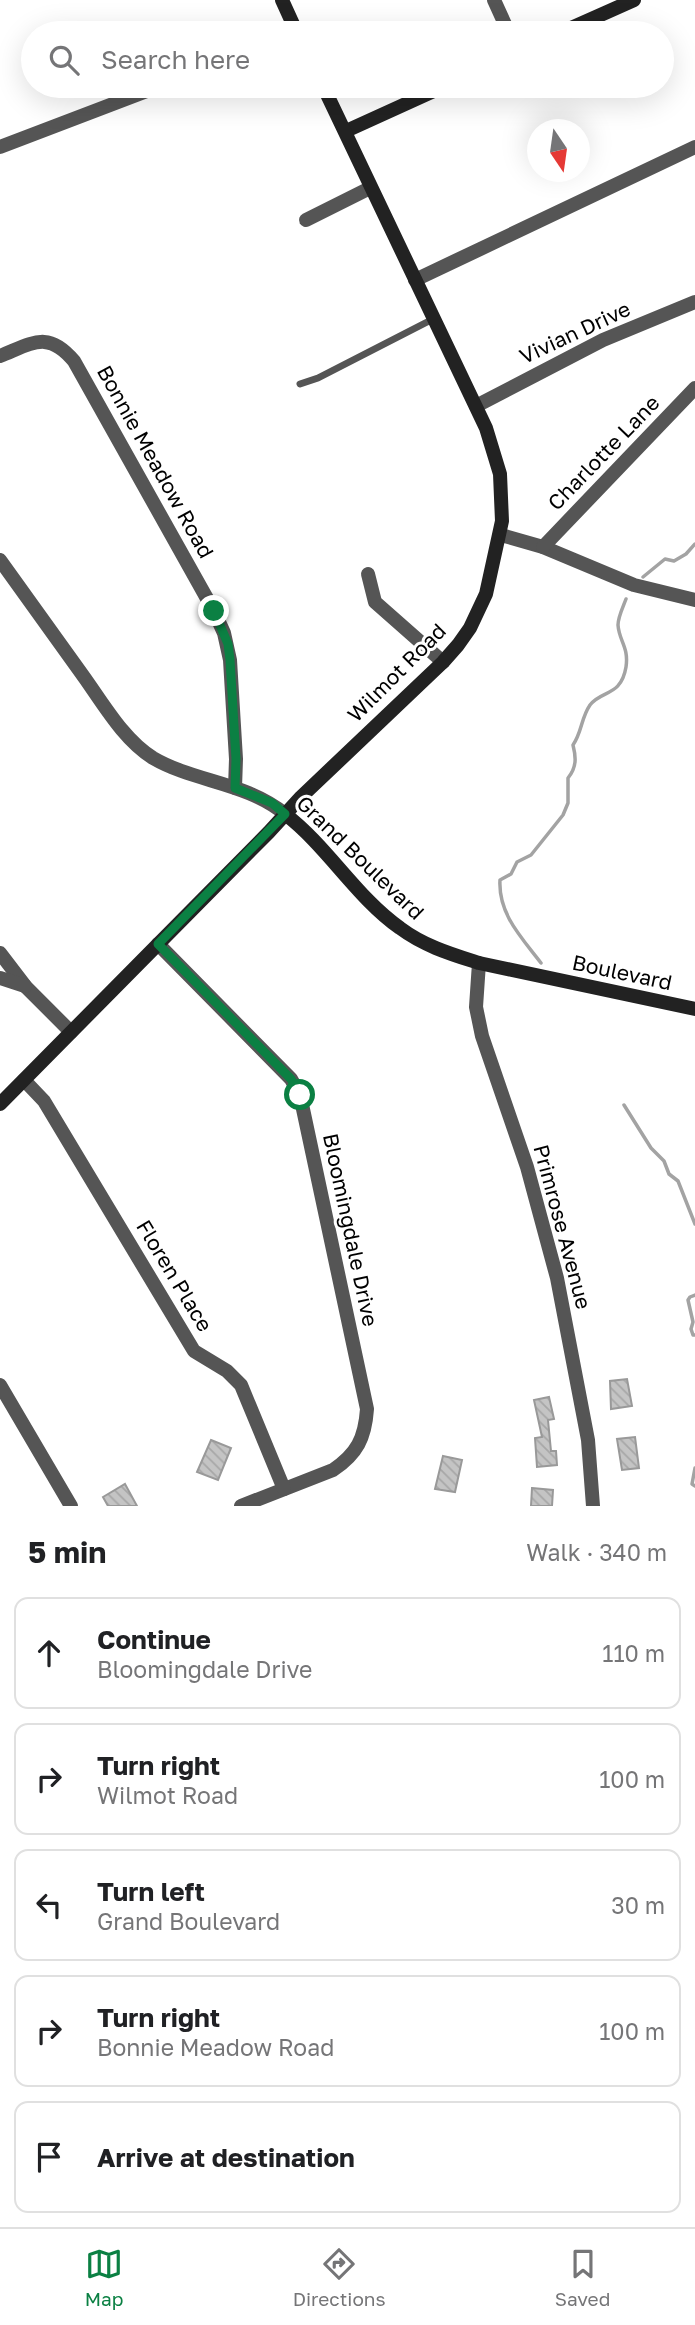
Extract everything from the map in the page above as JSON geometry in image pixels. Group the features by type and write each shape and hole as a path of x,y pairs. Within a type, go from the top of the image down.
{"street":[{"path":"282,0 291,21"},
{"path":"494,0 504,21"},
{"path":"587,21 634,0"},
{"path":"0,147 129,98"},
{"name":"Wilmot Road","path":"0,1104 285,814 443,662 470,628 491,578 501,535 503,503 500,474 486,428 329,98"},
{"path":"346,131 419,98"},
{"path":"415,280 695,147"},
{"path":"306,220 370,188"},
{"name":"Vivian Drive","path":"476,406 603,340 695,302"},
{"name":"Bonnie Meadow Road","path":"0,356 36,342 52,342 64,348 74,361 214,611 228,644 230,660 236,759 235,788"},
{"name":"Charlotte Lane","path":"543,547 695,388"},
{"path":"501,535 543,547 634,585 695,600"},
{"name":"Grand Boulevard","path":"0,561 106,708 136,745 156,760 272,803 307,830 354,886 397,927 426,944 479,963 541,977"},
{"path":"368,574 375,603 443,662"},
{"name":"Bloomingdale Drive","path":"158,944 291,1079 302,1104 367,1409 364,1431 354,1454 332,1470 242,1506"},
{"path":"0,953 26,987 71,1032"},
{"name":"Primrose Avenue","path":"479,963 476,1007 482,1036 527,1167 557,1278 588,1440 593,1506"},
{"name":"Boulevard","path":"541,977 695,1009"},
{"path":"0,978 26,987"},
{"name":"Floren Place","path":"24,1080 44,1101 194,1351 227,1371 241,1385 284,1489"},
{"path":"0,1385 71,1506"}],"lane":[{"path":"300,384 318,378 434,318"}],"building":[{"path":"627,1379 632,1406 611,1409 610,1381"},
{"path":"549,1397 554,1419 548,1420 551,1451 556,1451 557,1465 537,1467 535,1438 542,1437 534,1400"},
{"path":"635,1437 639,1468 622,1470 617,1439"},
{"path":"211,1440 231,1448 218,1480 197,1472"},
{"path":"443,1456 462,1460 455,1492 435,1489"},
{"path":"125,1484 137,1506 108,1506 103,1497"},
{"path":"532,1488 553,1490 552,1506 531,1506"}],"waterway":[{"path":"643,577 665,559 674,561 686,554 695,544"},
{"path":"541,963 507,915 500,892 500,880 511,874 517,862 531,855 563,815 568,803 568,778 575,762 573,745 585,715 594,700 620,683 626,667 626,654 618,625 626,599"},
{"path":"624,1105 651,1148 664,1161 669,1174 678,1181 695,1224"},
{"path":"695,1295 688,1300 693,1322 691,1329 695,1335"},
{"path":"695,1468 692,1484 695,1486"}],"route":[{"path":"214,611 228,644 230,660 236,759 235,788 272,803 285,814 158,944 291,1079 300,1095"}]}
